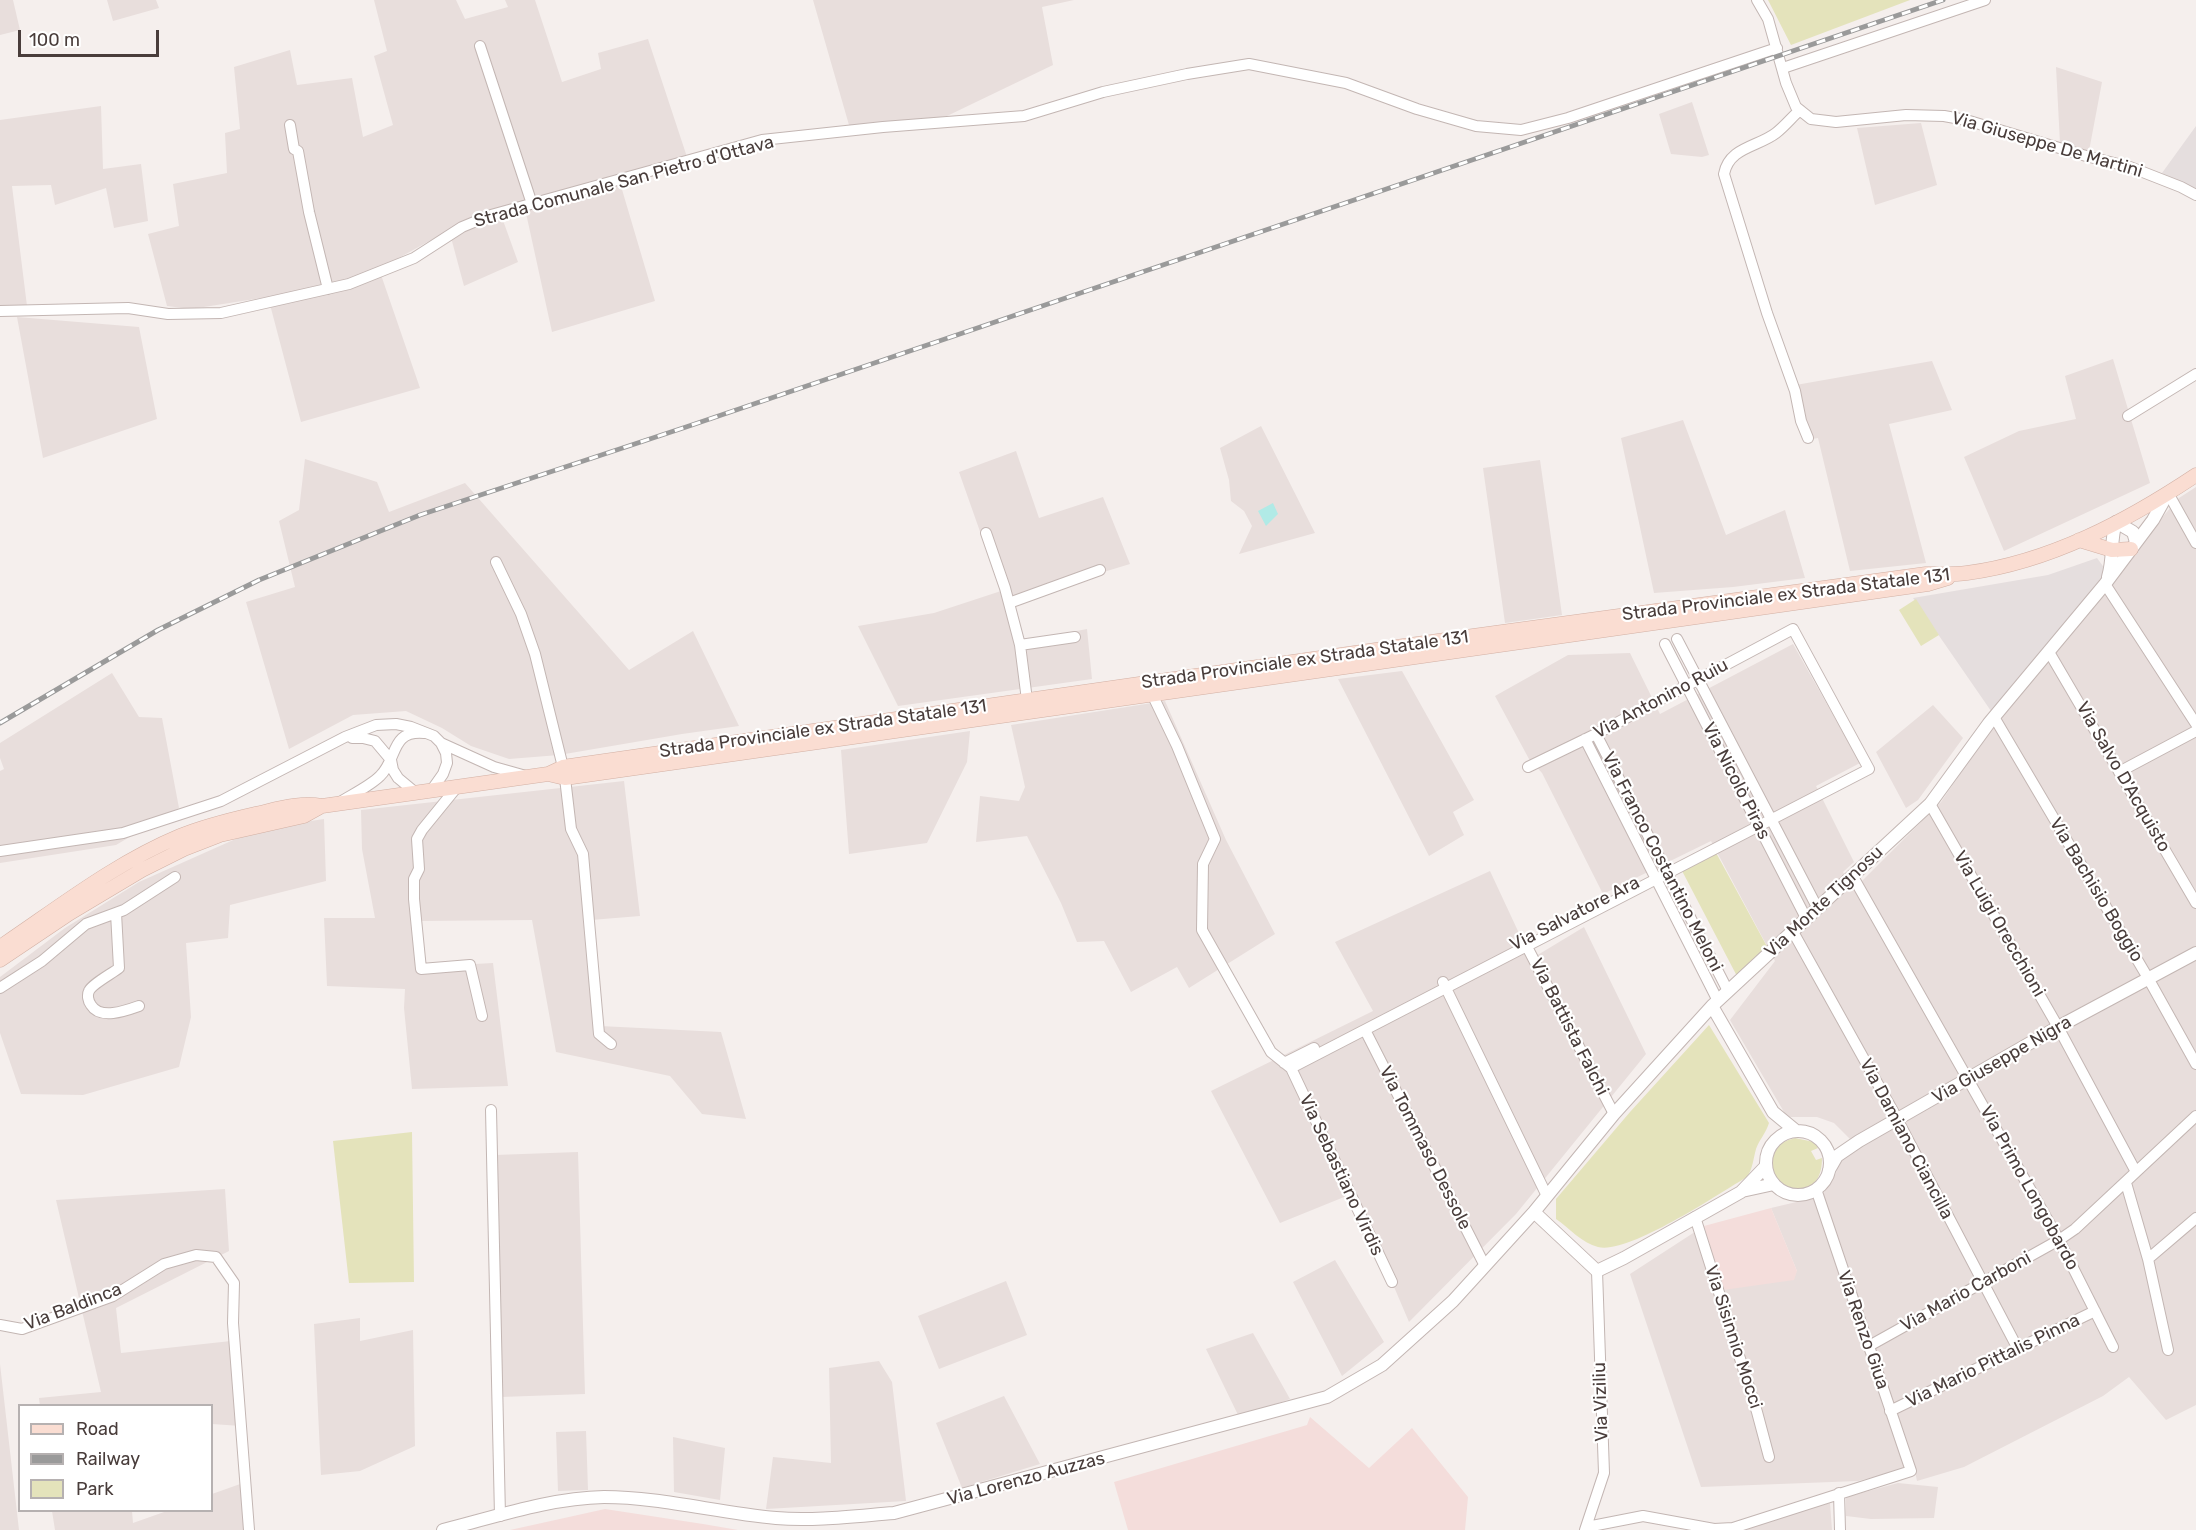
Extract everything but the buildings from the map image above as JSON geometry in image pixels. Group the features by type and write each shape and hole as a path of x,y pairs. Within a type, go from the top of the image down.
{"main road":[{"path":"1964,573 1991,569 2079,540 2168,494 2196,475"},
{"path":"2079,540 2112,550 2133,546"},
{"name":"Strada Provinciale ex Strada Statale 131","path":"0,946 109,874 153,848 212,824 284,807 306,804 329,805 1152,694 1920,586 1964,573"},
{"name":"Strada Provinciale ex Strada Statale 131","path":"564,772 1027,700 1478,635 1926,574 1964,573"},
{"name":"Strada Provinciale ex Strada Statale 131","path":"0,960 70,913 142,870 184,849 220,836 304,816 329,805"}],"street":[{"path":"1757,0 1768,20 1786,83 1796,107 1800,110 1775,134 1757,141 1733,156 1725,164 1724,174 1808,438"},
{"path":"1783,68 1985,0"},
{"path":"480,46 532,204"},
{"name":"Strada Comunale San Pietro d'Ottava","path":"0,311 128,308 168,314 220,313 349,284 414,258 462,227 491,215 762,140 883,127 1024,116 1103,92 1187,74 1249,64 1346,83 1417,109 1476,126 1521,130 1568,118 1777,48"},
{"name":"Via Giuseppe De Martini","path":"1800,110 1811,119 1836,122 1906,115 1944,116 1966,120 2130,167 2196,195"},
{"path":"290,125 294,149 298,151 309,212 328,289"},
{"path":"2128,416 2196,374"},
{"path":"2168,494 2196,543"},
{"name":"Via Monte Tignosu","path":"1533,1212 1614,1114 1715,1003 1930,804 1994,717 2105,584 2153,520 2168,494"},
{"path":"2116,522 2133,532 2133,546"},
{"name":"Via Monte Tignosu","path":"2105,584 2111,565 2111,537 2116,522"},
{"path":"986,533 1020,645 1027,700"},
{"path":"496,562 521,614 535,654 564,772 571,829 583,854 599,1034 611,1044"},
{"path":"1009,603 1100,570"},
{"path":"2105,584 2196,723"},
{"name":"Via Antonino Ruiu","path":"1528,767 1596,734 1793,629 1868,767"},
{"path":"1020,645 1075,637"},
{"name":"Via Nicolò Piras","path":"1677,639 1817,907"},
{"name":"Via Nicolò Piras","path":"1665,644 1806,918"},
{"name":"Via Salvo D'Acquisto","path":"2049,652 2196,903"},
{"name":"Via Sebastiano Virdis","path":"1152,694 1177,746 1215,839 1203,864 1202,930 1271,1052 1288,1066 1392,1282"},
{"name":"Via Bachisio Boggio","path":"1994,717 2196,1064"},
{"path":"0,851 123,833 221,801 345,738 376,725 396,724 411,727 434,736 441,743 446,753 447,763 443,774 431,791"},
{"path":"2120,772 2196,731"},
{"path":"329,805 379,777 391,760 394,748 401,739 412,733 424,733"},
{"name":"Via Franco Costantino Meloni","path":"1596,734 1728,991"},
{"path":"345,738 375,741 391,760 398,778 416,793"},
{"name":"Via Franco Costantino Meloni","path":"1585,739 1715,1003"},
{"path":"441,743 494,767 529,777"},
{"name":"Via Salvatore Ara","path":"1288,1066 1868,767"},
{"path":"457,787 417,839 419,869 414,879 414,898 421,969 470,965 482,1016"},
{"name":"Via Luigi Orecchioni","path":"1930,804 2058,1028 2136,1172"},
{"name":"Via Primo Longobardo","path":"1852,875 2059,1240 2113,1347"},
{"path":"0,988 42,961 86,924 116,913 176,877"},
{"path":"116,913 119,968 89,991 88,1000 98,1012 120,1013 139,1006"},
{"name":"Via Damiano Ciancilla","path":"1792,930 1897,1120 2018,1348"},
{"name":"Via Battista Falchi","path":"1525,943 1614,1114"},
{"name":"Via Giuseppe Nigra","path":"1828,1170 1837,1156 1856,1143 2058,1028 2196,953"},
{"path":"1445,985 1547,1196"},
{"name":"Via Salvatore Ara","path":"1288,1066 1365,1030 1445,985"},
{"path":"1715,1003 1773,1112 1776,1140"},
{"name":"Via Tommaso Dessole","path":"1365,1030 1485,1266"},
{"path":"491,1110 500,1516"},
{"path":"1773,1112 1796,1131"},
{"name":"Via Mario Carboni","path":"1869,1346 2075,1229 2126,1184 2196,1116"},
{"path":"1821,1141 1828,1154 1828,1170 1822,1184 1808,1193 1789,1194 1774,1184 1768,1176 1766,1157 1776,1140 1785,1134 1796,1131 1805,1132 1821,1141 1834,1144 1856,1143"},
{"path":"1741,1192 1766,1166"},
{"path":"1533,1212 1597,1271 1741,1192 1774,1184"},
{"path":"2126,1184 2148,1259 2168,1350"},
{"name":"Via Renzo Giua","path":"1816,1189 1911,1471 1839,1493"},
{"name":"Via Lorenzo Auzzas","path":"443,1530 551,1503 603,1497 776,1518 894,1513 1211,1430 1327,1397 1382,1365 1453,1301 1533,1212"},
{"name":"Via Sisinnio Mocci","path":"1695,1217 1769,1457"},
{"path":"2148,1259 2196,1218"},
{"name":"Via Baldinca","path":"0,1325 22,1329 113,1296 164,1264 196,1255 216,1257 234,1283 233,1323 249,1530"},
{"name":"Via Viziliu","path":"1586,1528 1604,1473 1597,1271"},
{"name":"Via Mario Pittalis Pinna","path":"1890,1411 2095,1311"},
{"path":"1586,1528 1643,1516 1714,1529 1733,1528 1839,1493 1840,1530"}],"shaded area":[{"path":"0,0 13,0 20,30 0,35"},
{"path":"107,0 156,0 159,8 113,21"},
{"path":"374,0 456,0 465,19 508,7 505,0 535,0 562,82 601,69 598,53 648,39 687,157 618,176 655,301 552,332 524,204 500,212 518,262 464,286 449,230 379,269 420,388 301,422 268,297 191,309 167,306 148,234 179,226 173,184 227,173 225,133 240,129 234,67 290,50 297,85 352,78 363,137 393,125 374,56 387,51"},
{"path":"813,0 1074,0 1042,7 1053,65 947,116 851,132"},
{"path":"2056,67 2102,82 2089,151 2060,143"},
{"path":"1692,102 1709,155 1702,157 1671,154 1659,114"},
{"path":"101,106 103,169 141,164 148,221 114,228 106,188 55,205 51,185 12,186 27,306 0,307 0,120"},
{"path":"1921,123 1937,185 1875,205 1857,128"},
{"path":"2196,126 2196,192 2162,173"},
{"path":"17,317 139,327 157,419 43,458"},
{"path":"2113,359 2150,483 2004,551 1964,457 2019,431 2076,419 2065,376"},
{"path":"1932,361 1952,410 1889,424 1926,563 1850,571 1818,438 1806,440 1790,386"},
{"path":"1683,420 1726,535 1785,510 1805,578 1733,587 1654,593 1621,438"},
{"path":"1261,426 1315,533 1239,554 1252,526 1244,511 1231,501 1229,480 1220,448"},
{"path":"1016,451 1039,518 1103,497 1130,564 1005,602 1019,642 1087,629 1092,679 898,706 858,626 934,613 1001,591 959,472"},
{"path":"305,459 377,482 389,512 465,483 629,670 693,631 739,726 559,755 509,759 471,746 442,728 406,711 353,715 289,749 246,602 295,587 279,521 299,510"},
{"path":"1540,460 1562,615 1505,623 1483,468"},
{"path":"2196,487 2196,1405 2166,1420 2129,1377 2103,1396 1964,1467 1917,1481 1914,1467 1858,1481 1701,1487 1630,1274 1704,1226 1723,1290 1797,1271 1771,1208 1822,1196 1836,1173 1840,1158 1854,1143 1834,1123 1817,1117 1787,1117 1730,1020 1775,961 1711,841 1603,894 1542,773 1529,759 1495,696 1568,655 1630,653 1660,714 1793,644 1860,763 1816,786 1854,862 1843,872 1855,888 1941,802 1979,746 2133,551 2179,498"},
{"path":"2097,558 2108,573 1991,711 1913,598 2048,575"},
{"path":"1402,671 1474,800 1453,812 1464,835 1429,856 1338,679"},
{"path":"112,673 139,717 162,718 179,808 116,845 0,863 0,771 4,769 0,758 0,743"},
{"path":"1165,701 1226,840 1275,934 1189,988 1177,967 1131,992 1104,941 1077,942 1061,903 1027,836 976,842 980,796 1019,801 1025,787 1011,725"},
{"path":"1933,705 1963,738 1918,800 1906,808 1876,752"},
{"path":"970,731 967,762 927,843 849,854 841,750"},
{"path":"624,781 640,916 591,920 600,1026 721,1032 746,1119 702,1114 670,1076 556,1052 532,920 419,921 420,967 493,963 508,1086 412,1089 404,1008 405,989 327,986 324,918 375,918 362,849 361,810"},
{"path":"324,819 326,881 230,905 228,938 186,943 191,1017 179,1067 83,1095 21,1094 0,1033 0,977 65,928 139,882 264,828"},
{"path":"1490,871 1531,959 1584,927 1646,1054 1516,1214 1409,1322 1354,1193 1280,1223 1211,1091 1373,1011 1335,942"},
{"path":"578,1152 585,1394 501,1397 495,1155"},
{"path":"225,1189 229,1251 116,1308 121,1353 231,1341 241,1426 213,1424 213,1404 40,1404 39,1398 101,1392 56,1200"},
{"path":"1771,1208 1797,1271 1794,1280 1723,1290 1704,1226"},
{"path":"1335,1260 1384,1342 1342,1376 1293,1282"},
{"path":"1006,1281 1027,1335 939,1369 918,1316"},
{"path":"360,1318 360,1341 413,1330 415,1446 360,1471 321,1475 314,1324"},
{"path":"1253,1333 1290,1399 1239,1417 1206,1349"},
{"path":"879,1361 892,1382 906,1501 766,1509 773,1457 831,1463 829,1368"},
{"path":"0,1364 19,1530 0,1530"},
{"path":"1004,1396 1040,1464 962,1488 936,1423"},
{"path":"1310,1417 1369,1468 1412,1428 1468,1497 1465,1530 1128,1530 1114,1482 1307,1425"},
{"path":"586,1431 588,1490 558,1491 556,1432"},
{"path":"673,1437 725,1448 720,1500 674,1492"},
{"path":"243,1483 243,1530 55,1530 52,1512 132,1512 133,1523 164,1512 213,1512 213,1494"},
{"path":"1898,1483 1938,1487 1934,1518 1871,1519 1846,1516 1846,1497"},
{"path":"1830,1503 1832,1530 1736,1530 1778,1517"},
{"path":"605,1509 703,1524 738,1530 510,1530"}],"green space":[{"path":"1768,0 1910,0 1791,45"},
{"path":"1916,599 1939,635 1921,646 1899,610"},
{"path":"1714,849 1770,952 1739,980 1680,867"},
{"path":"1709,1025 1769,1123 1757,1146 1749,1174 1695,1209 1630,1242 1612,1247 1598,1247 1587,1242 1556,1219 1556,1199 1630,1112"},
{"path":"412,1132 414,1282 349,1283 333,1141"},
{"path":"1795,1138 1814,1142 1818,1148 1811,1151 1816,1160 1822,1158 1817,1180 1808,1187 1786,1186 1779,1181 1774,1171 1773,1161 1776,1150 1784,1142"}],"water":[{"path":"1273,503 1278,514 1266,526 1258,511"}],"railway":[{"path":"0,723 158,630 259,580 420,515 686,427 1943,0"}]}
